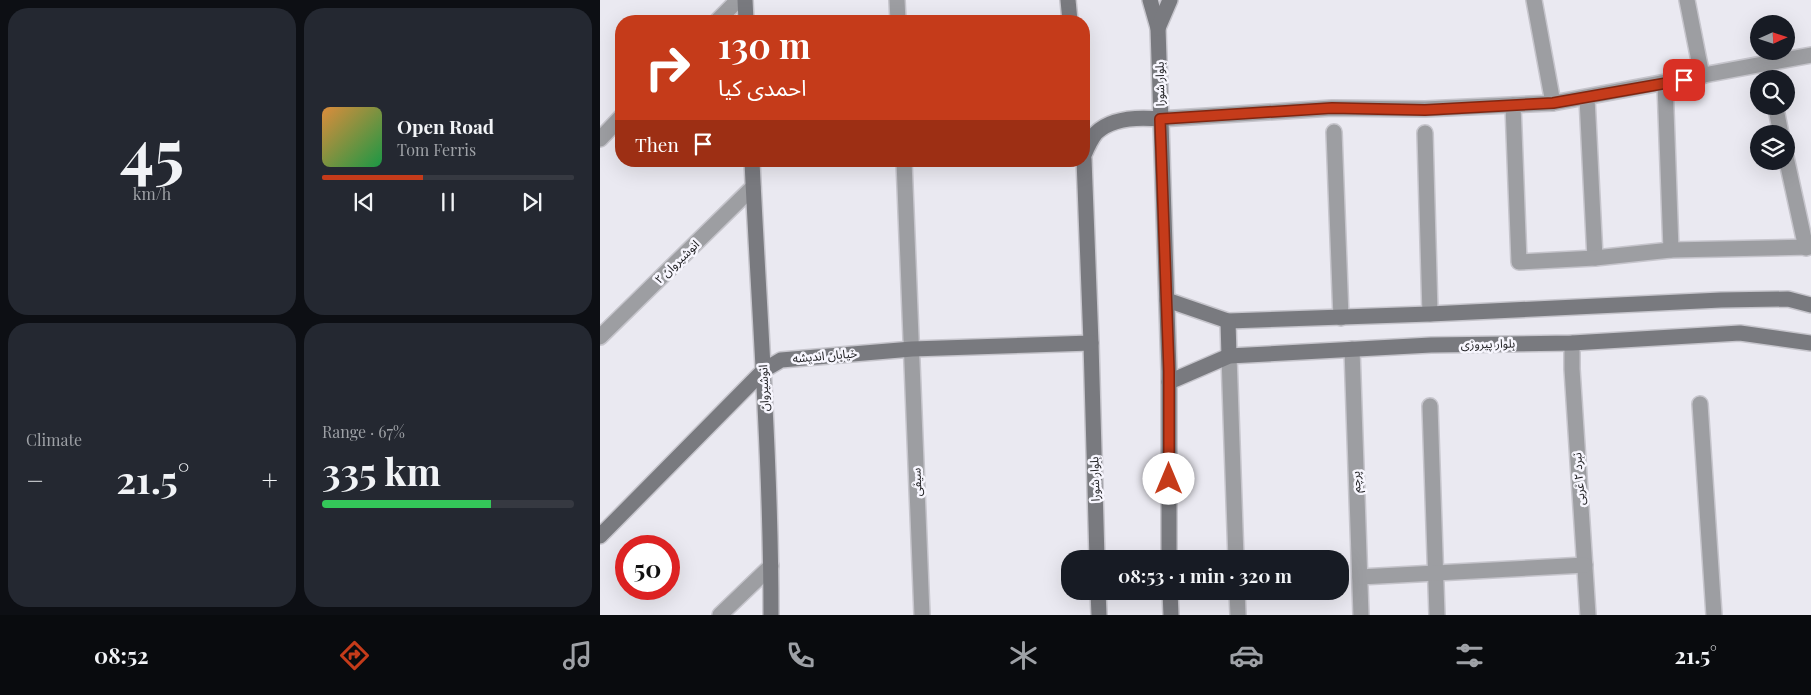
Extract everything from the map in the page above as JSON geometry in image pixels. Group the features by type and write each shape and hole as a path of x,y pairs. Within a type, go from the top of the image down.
{"street":[{"path":"723,15 738,0"},
{"path":"745,0 746,15"},
{"path":"898,0 898,15"},
{"path":"1068,0 1069,15"},
{"name":"بلوار شورا","path":"1150,0 1158,28 1169,382 1169,550"},
{"path":"1158,28 1170,0"},
{"path":"1534,0 1553,103"},
{"path":"1687,0 1702,76"},
{"path":"1090,144 1096,133 1114,122 1132,118 1160,119 1332,108 1425,110 1553,103 1811,54"},
{"path":"1665,83 1671,250"},
{"path":"1587,98 1595,258"},
{"path":"1513,105 1519,262 1595,258 1671,250 1809,247 1790,170"},
{"path":"600,139 615,123"},
{"path":"1334,132 1341,318"},
{"path":"1425,133 1430,314"},
{"name":"انوشیروان","path":"752,167 764,370 771,615"},
{"name":"سیفی","path":"904,167 922,615"},
{"name":"بلوار شورا","path":"1084,167 1097,550"},
{"name":"انوشیروان ۲","path":"600,337 753,187"},
{"path":"1167,300 1228,321 1341,318 1721,300 1788,299 1811,305"},
{"path":"1228,321 1236,550"},
{"name":"بلوار پیروزی","path":"1169,382 1229,356 1431,345 1572,343 1740,333 1811,344"},
{"name":"خیابان اندیشه","path":"601,532 764,370 781,360 912,349 1091,343"},
{"name":"نبرد ۲ غربی","path":"1572,343 1572,369 1588,615"},
{"name":"پرچم","path":"1352,349 1361,615"},
{"path":"1700,404 1714,615"},
{"path":"1430,406 1437,615"},
{"path":"1360,577 1585,565"},
{"path":"720,615 771,566"},
{"path":"1098,600 1099,615"},
{"path":"1170,600 1170,615"},
{"path":"1237,600 1238,615"}],"route":[{"path":"1169,479 1169,371 1160,119 1332,108 1425,110 1553,103 1684,80"}]}
